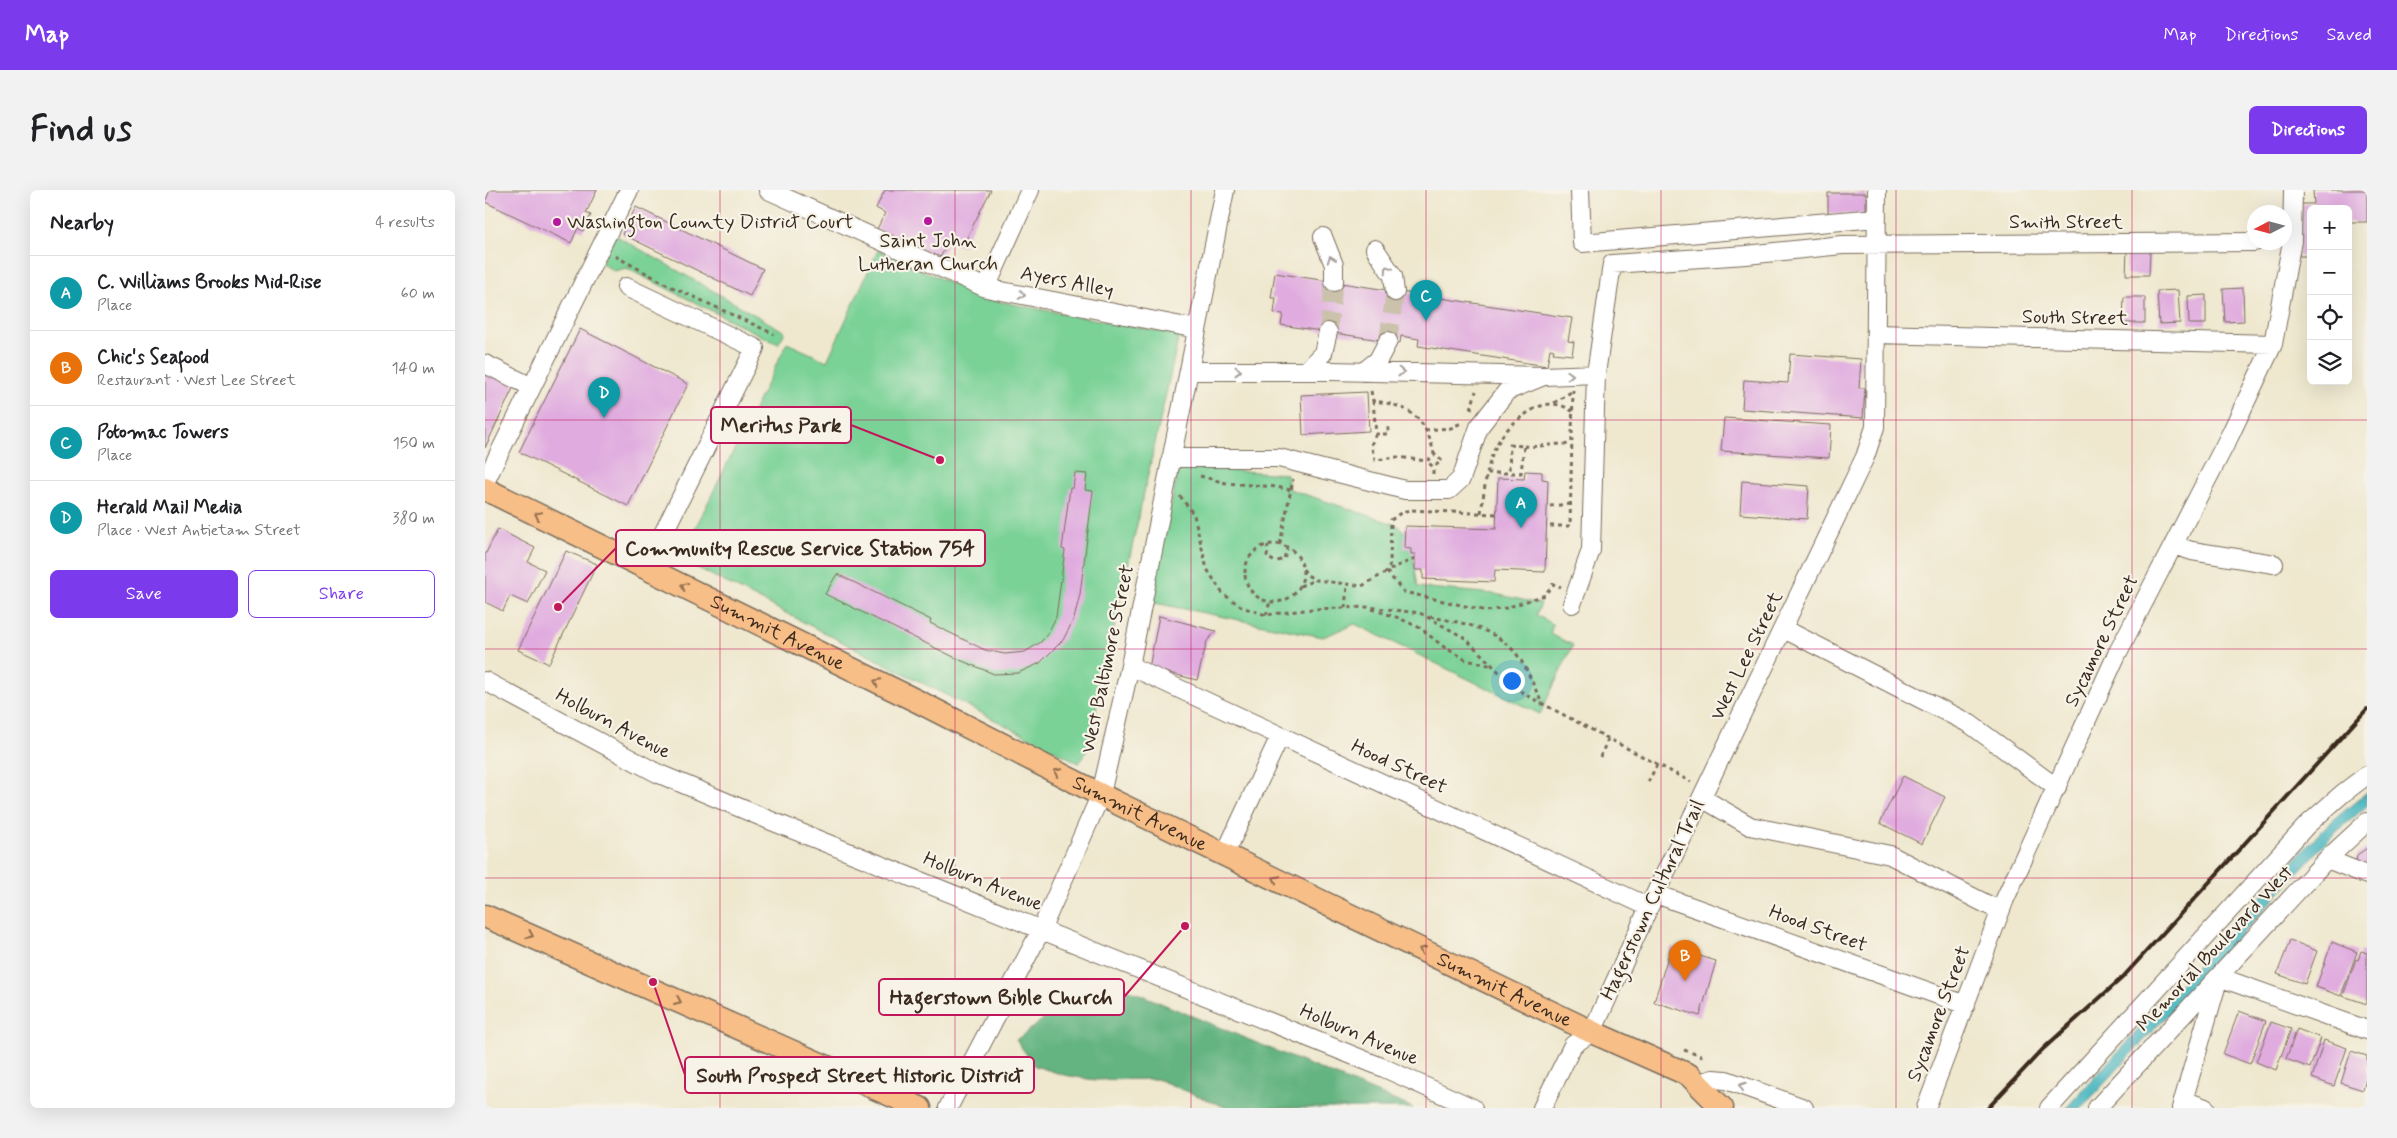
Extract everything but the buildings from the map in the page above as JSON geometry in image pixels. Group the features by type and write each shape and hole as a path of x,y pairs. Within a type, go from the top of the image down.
{"main road":[{"name":"Summit Avenue","path":"485,488 1101,794 1592,1032 1706,1081"},
{"path":"485,916 920,1108"},
{"path":"1706,1081 1722,1108"}],"street":[{"path":"485,482 629,190"},
{"name":"Ayers Alley","path":"768,190 986,288 1197,329"},
{"path":"986,288 1031,190"},
{"name":"West Baltimore Street","path":"948,1108 1042,928 1101,794 1130,666 1225,190"},
{"path":"1580,190 1582,243 1877,218"},
{"name":"West Lee Street","path":"1542,1108 1573,1045 1592,1032 1652,900 1865,458 1875,427 1877,190"},
{"name":"Sycamore Street","path":"2292,205 2293,190"},
{"path":"1323,237 1334,265 1334,282"},
{"name":"Smith Street","path":"1596,374 1612,264 1746,255 1841,245 2247,242"},
{"path":"1375,249 1393,276 1395,292"},
{"name":"Sycamore Street","path":"1926,1108 2000,911 2117,654 2273,344 2287,250"},
{"path":"626,287 755,348 647,568"},
{"path":"1306,371 1323,353 1328,332"},
{"name":"South Street","path":"1876,334 2273,344"},
{"path":"1363,372 1378,360 1388,341"},
{"path":"485,364 532,387"},
{"path":"1189,371 1306,371 1544,376 1596,374 1591,550 1574,598"},
{"path":"1171,458 1279,458 1405,490 1449,490 1461,479 1479,427 1507,391 1544,376"},
{"path":"2173,545 2192,551 2274,564"},
{"path":"1784,629 1970,724 2057,788"},
{"name":"Hood Street","path":"1130,666 1280,736 1652,900 1966,1005"},
{"name":"Holburn Avenue","path":"485,681 657,773 1384,1068 1473,1108"},
{"path":"1225,854 1280,736"},
{"path":"2049,1108 2307,825 2367,775"},
{"path":"1704,794 1750,826 1890,855 2000,911"},
{"name":"Memorial Boulevard West","path":"2097,1108 2327,859 2367,822"},
{"path":"2327,859 2367,874"},
{"path":"2205,1108 2182,1104 2219,977 2367,1030"},
{"name":"Summit Avenue","path":"1706,1081 1726,1080 1804,1108"}],"path":[{"path":"611,253 670,286 774,334"},
{"path":"1481,513 1487,473 1501,435 1516,420 1540,406 1554,403 1573,390 1570,526 1550,526"},
{"path":"1371,391 1376,413 1376,434 1371,446 1375,460 1397,457 1419,458 1433,466"},
{"path":"1470,412 1476,391"},
{"path":"1373,401 1404,407 1417,418 1425,430 1434,454 1442,461 1433,466"},
{"path":"1554,403 1573,412"},
{"path":"1425,430 1451,428 1467,419"},
{"path":"1376,434 1388,434 1388,426"},
{"path":"1509,473 1510,445 1540,448 1556,443 1572,446"},
{"path":"1487,473 1521,473 1524,446"},
{"path":"1427,461 1434,454"},
{"path":"1280,544 1297,462"},
{"path":"1433,466 1433,490"},
{"path":"1193,475 1226,482 1290,490"},
{"name":"Hagerstown Cultural Trail","path":"1166,478 1193,515 1207,569 1223,594 1242,607 1266,615 1312,609 1345,608 1368,608 1420,613 1465,638 1512,685 1543,705 1657,764 1704,794"},
{"path":"1550,506 1571,504"},
{"path":"1387,572 1390,564 1391,520 1402,512 1409,510 1496,514"},
{"path":"1268,544 1267,557 1275,562 1284,560 1287,548"},
{"path":"1268,544 1280,544 1287,548 1298,557 1301,565 1303,572 1299,586 1295,592 1284,600 1271,602 1259,598 1245,580 1245,568 1249,557 1257,548 1268,544"},
{"path":"1301,565 1307,575 1316,580 1347,586 1362,586 1415,559"},
{"path":"1387,572 1404,592 1487,611 1545,595 1553,584 1574,598"},
{"path":"1299,586 1316,580"},
{"path":"1345,608 1347,586"},
{"path":"1266,615 1271,602"},
{"path":"1368,608 1399,618 1420,628 1444,647 1466,660 1494,667"},
{"path":"1427,617 1455,621 1486,630 1505,643 1520,658 1543,705"},
{"path":"1600,757 1609,740"},
{"path":"1648,782 1657,764"},
{"path":"1675,1047 1701,1056 1706,1081"}],"green space":[{"path":"615,235 785,332 778,344 626,268 614,271 601,263"},
{"path":"878,250 985,299 1179,335 1087,750 1079,763 680,559 787,343 827,361"},
{"path":"1179,467 1287,474 1289,489 1397,525 1410,537 1418,587 1495,594 1541,604 1536,615 1553,624 1550,634 1573,645 1540,714 1355,624 1323,637 1150,602"},
{"path":"1102,982 1132,991 1413,1108 1227,1108 1157,1079 1094,1080 1064,1075 1035,1066 1016,1040 1074,996"}],"water":[{"path":"2367,792 2367,806 2333,835 2082,1108 2066,1108 2325,827"}],"tunnel":[{"path":"1328,332 1334,282"},
{"path":"1388,341 1395,292"}],"railway":[{"path":"1988,1108 2043,1049 2123,977 2367,709"}],"place":[{"name":"Saint John Lutheran Church","path":"928,221"},
{"name":"Washington County District Court","path":"557,222"},
{"name":"Potomac Towers","path":"1426,321"},
{"name":"Herald Mail Media","path":"604,418"},
{"name":"Meritus Park","path":"940,460"},
{"name":"C. Williams Brooks Mid‐Rise","path":"1521,528"},
{"name":"Community Rescue Service Station 754","path":"558,607"},
{"name":"Hagerstown Bible Church","path":"1185,926"},
{"name":"Chic's Seafood","path":"1685,981"},
{"name":"South Prospect Street Historic District","path":"653,982"}]}
